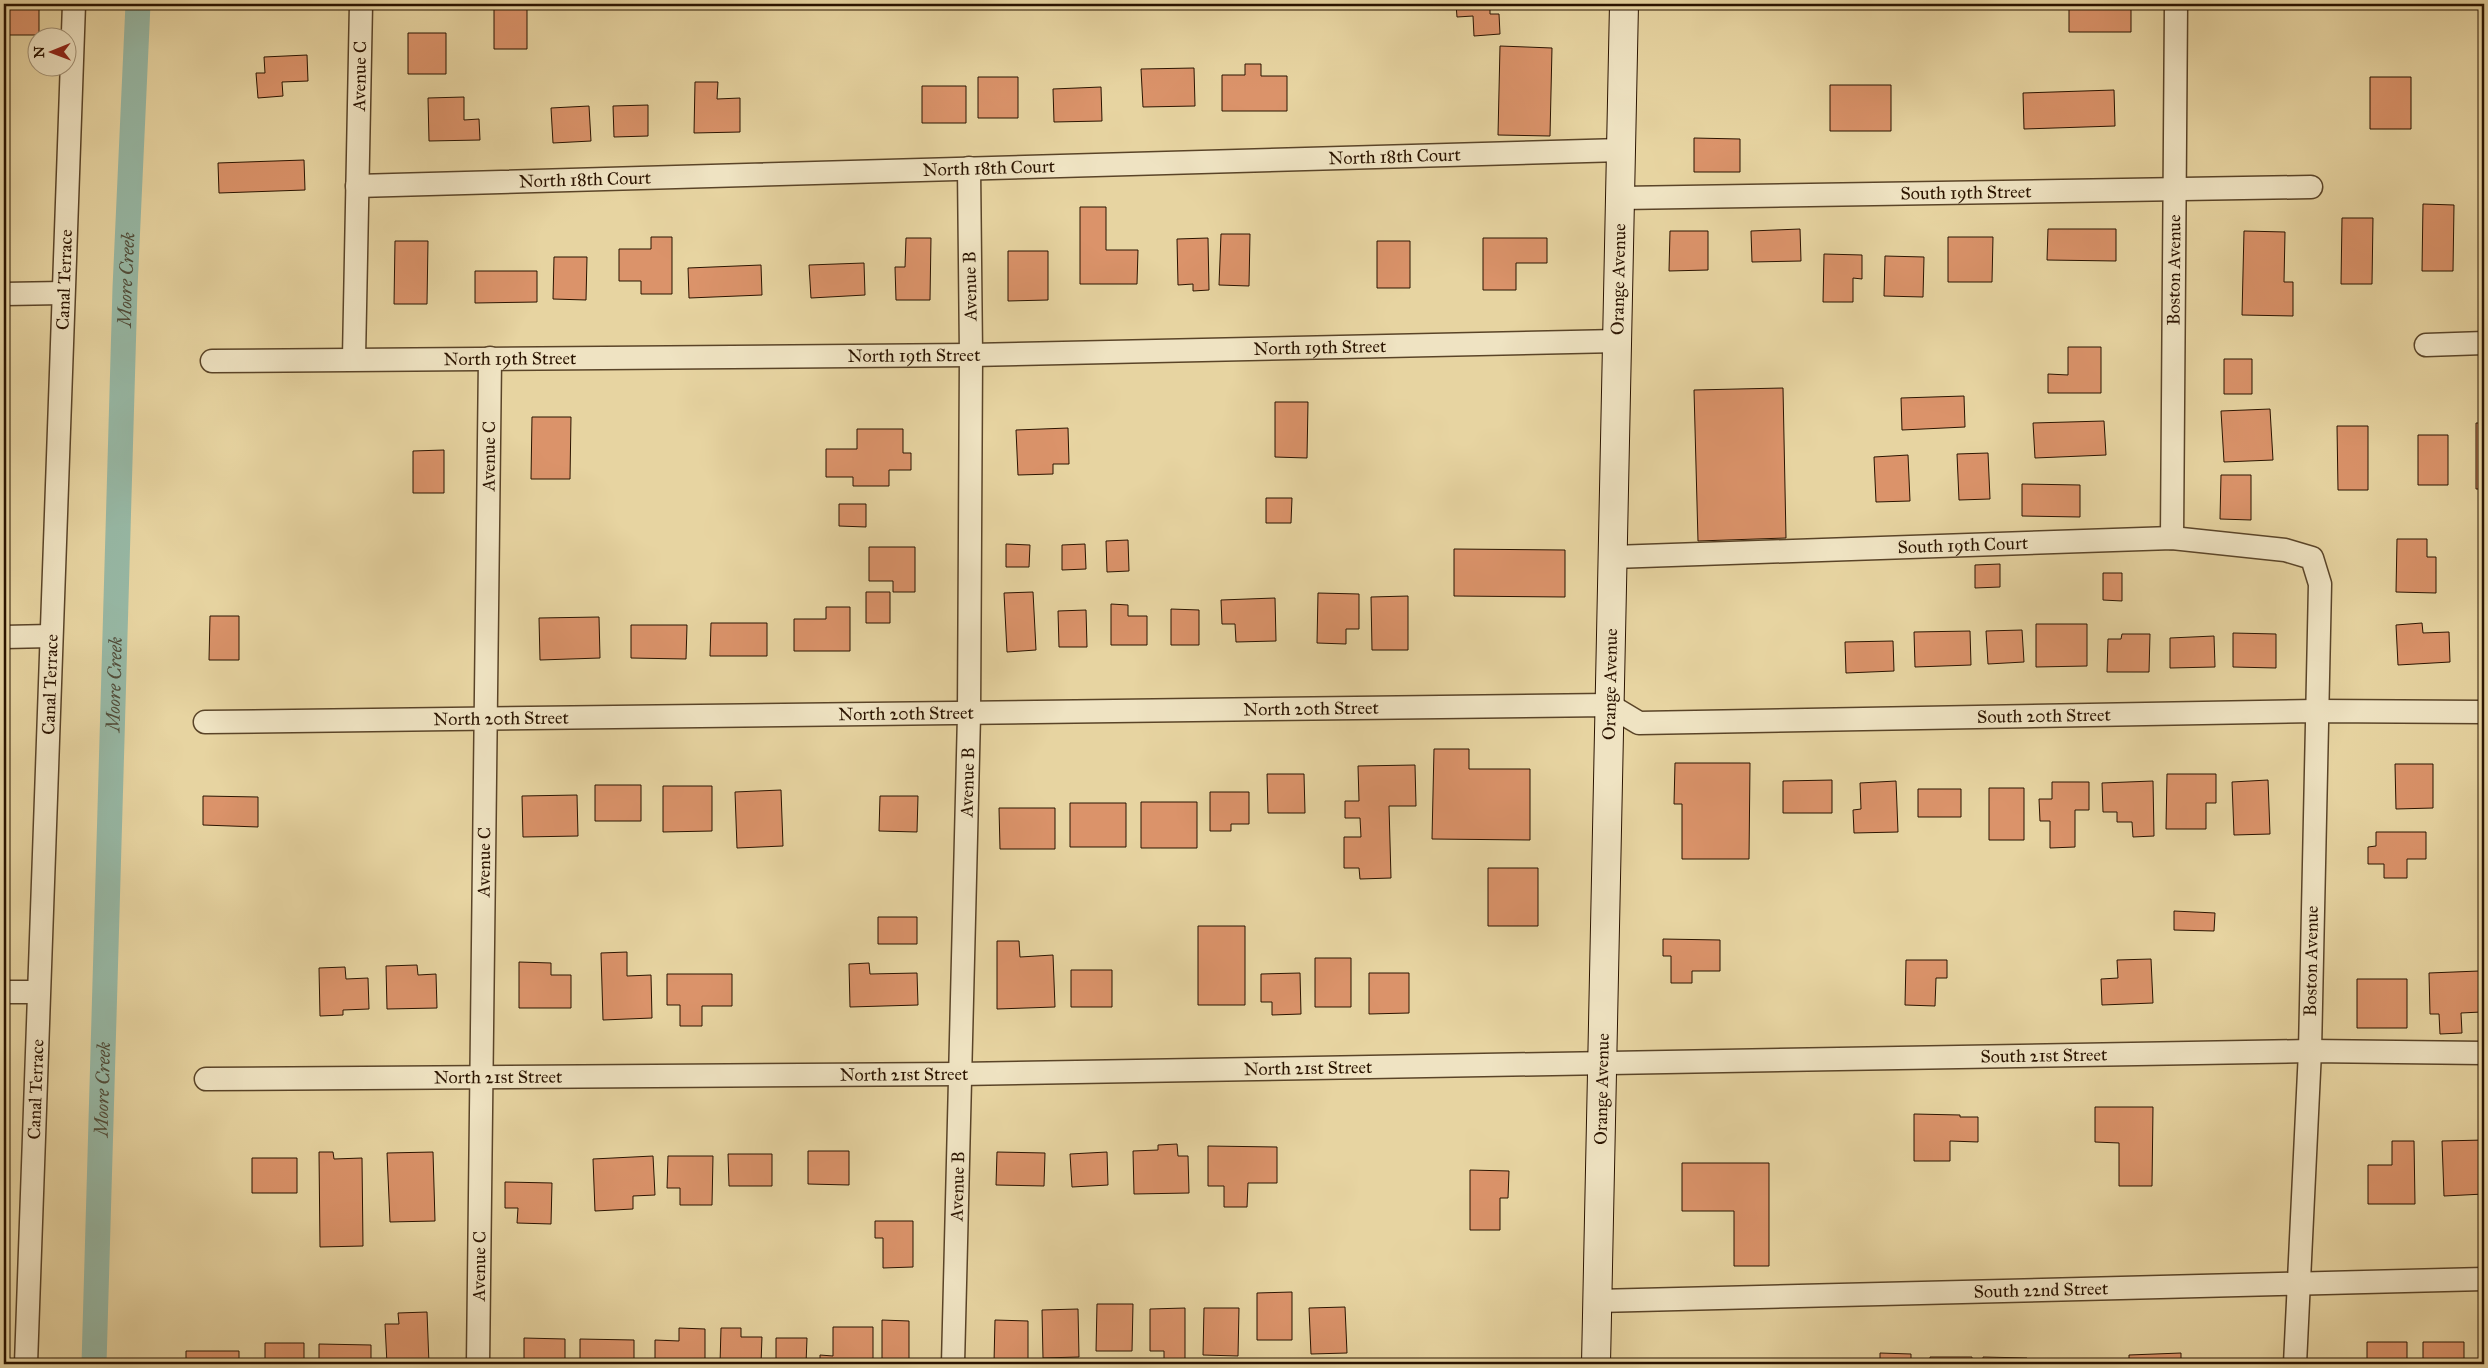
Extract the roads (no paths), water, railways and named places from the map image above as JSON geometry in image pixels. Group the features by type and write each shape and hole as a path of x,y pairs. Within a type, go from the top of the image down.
{"main road":[{"name":"Orange Avenue","path":"1596,1364 1624,4"}],"street":[{"name":"Canal Terrace","path":"26,1364 74,4"},
{"name":"Avenue C","path":"354,358 361,4"},
{"name":"Boston Avenue","path":"2172,538 2176,4"},
{"name":"North 18th Court","path":"357,186 1622,150"},
{"name":"Avenue B","path":"953,1364 969,715 971,355 969,168"},
{"name":"South 19th Street","path":"1621,198 2311,186"},
{"path":"4,294 63,293"},
{"name":"North 19th Street","path":"212,361 354,358 971,355 1618,341"},
{"path":"2426,346 2484,343"},
{"name":"Avenue C","path":"478,1364 490,358"},
{"name":"South 19th Court","path":"1613,557 2172,538 2286,550 2312,558"},
{"name":"Boston Avenue","path":"2295,1364 2310,1051 2320,584 2312,558"},
{"path":"4,637 51,636"},
{"name":"North 20th Street","path":"205,722 969,715 1609,705"},
{"name":"South 20th Street","path":"1609,705 1639,723 2316,710 2484,712"},
{"path":"4,992 38,992"},
{"name":"South 21st Street","path":"1601,1062 2310,1051 2484,1053"},
{"name":"North 21st Street","path":"206,1079 481,1079 959,1074 1601,1062"},
{"name":"South 22nd Street","path":"1597,1301 2484,1279"}],"waterway":[{"name":"Moore Creek","path":"94,1364 125,288 138,4"}]}
